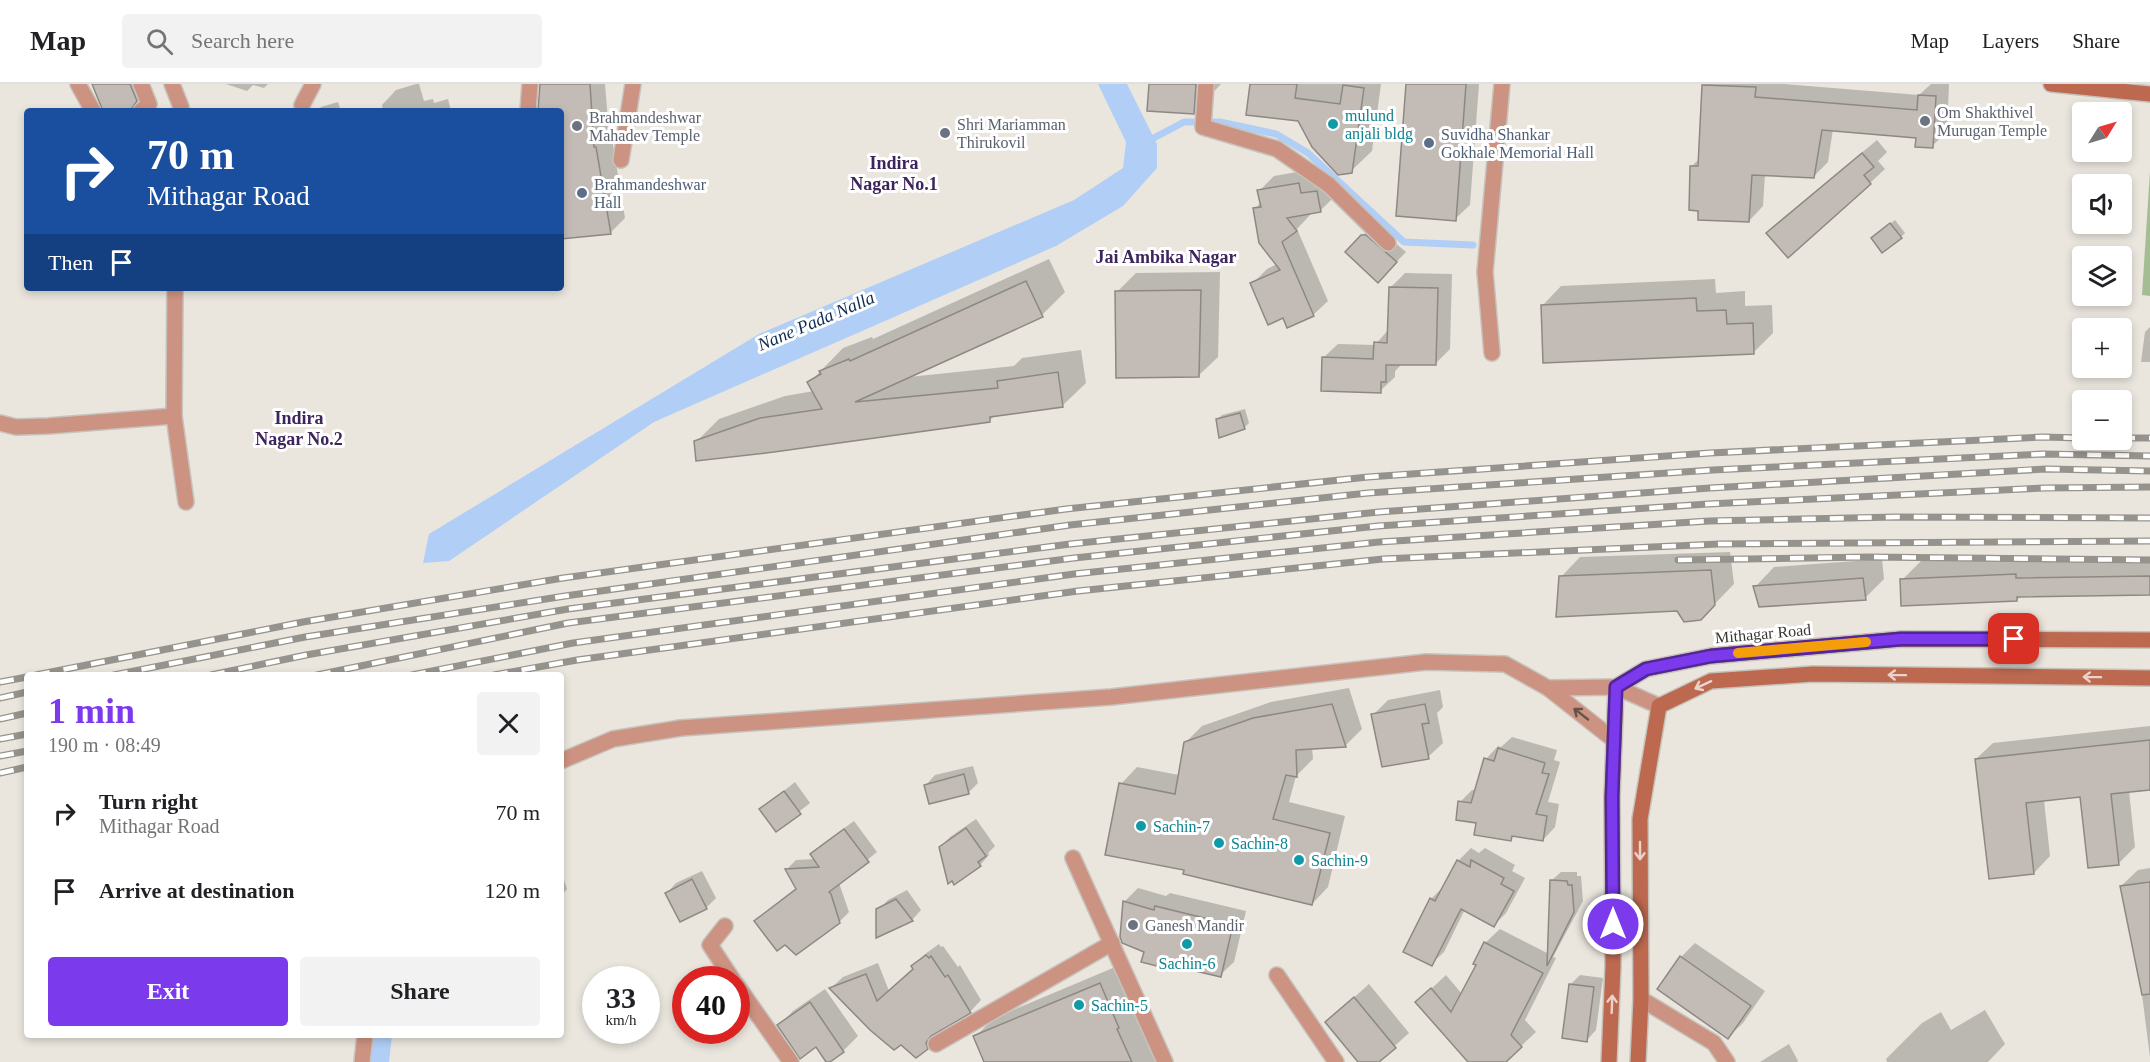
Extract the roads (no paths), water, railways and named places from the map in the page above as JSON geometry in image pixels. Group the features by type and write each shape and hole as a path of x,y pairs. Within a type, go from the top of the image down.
{"street":[{"path":"78,84 91,108"},
{"path":"141,84 149,104 144,108"},
{"path":"172,84 179,108"},
{"path":"302,105 313,84"},
{"path":"528,108 530,84"},
{"path":"621,160 633,84"},
{"path":"1206,84 1203,127 1277,149 1329,185 1388,243"},
{"path":"1492,353 1485,272 1502,84"},
{"path":"2051,84 2150,94"},
{"path":"175,291 174,416 186,502"},
{"path":"0,423 16,427 48,426 174,416"},
{"name":"Mithagar Road","path":"1616,687 1646,669 1711,656 1901,639 2150,640"},
{"path":"564,760 614,739 681,728 1111,697 1426,662 1505,664 1548,688 1614,740"},
{"path":"1548,688 1616,687 1659,706 1712,681 1813,674 2150,678"},
{"path":"1609,1062 1613,966 1612,797 1616,687"},
{"path":"1638,1062 1641,999 1640,819 1659,706"},
{"path":"1073,858 1166,1062"},
{"path":"724,966 710,945 725,926"},
{"path":"936,1044 1112,943"},
{"path":"1277,975 1336,1062"},
{"path":"1641,999 1714,1043 1726,1062"},
{"path":"750,1004 791,1062"},
{"path":"362,1062 365,1038"}],"water":[{"name":"Nane Pada Nalla","path":"1098,84 1127,84 1157,144 1157,168 1123,206 1056,246 654,422 449,561 423,563 429,534 759,334 1074,200 1123,168 1126,142"},
{"path":"374,1038 392,1038 389,1062 370,1062"}],"waterway":[{"path":"1148,141 1184,122 1220,122 1276,134 1308,153 1404,242 1473,245"}],"railway":[{"path":"51,672 303,622 563,578 1066,509 1368,477 1710,453 2042,437 2072,438"},
{"path":"2132,438 2150,438"},
{"path":"129,672 305,637 565,596 1070,525 1368,493 1713,470 2043,454 2150,456"},
{"path":"225,672 306,655 568,609 1070,544 1379,512 1710,488 2046,469 2150,471"},
{"path":"331,672 568,623 1074,558 1378,526 1708,504 2045,488 2150,487"},
{"path":"427,672 573,643 1074,574 1379,542 1709,521 1897,517 2150,518"},
{"path":"511,672 577,660 1078,591 1383,559 1719,544 2150,541"},
{"path":"1678,560 1869,557 2150,560"},
{"path":"0,682 24,678"},
{"path":"0,698 24,693"},
{"path":"0,719 24,714"},
{"path":"0,739 24,735"},
{"path":"0,756 24,752"},
{"path":"0,773 24,768"}],"place":[{"name":"Om Shakthivel Murugan Temple","path":"1925,121"},
{"name":"mulund anjali bldg","path":"1333,124"},
{"name":"Brahmandeshwar Mahadev Temple","path":"577,126"},
{"name":"Shri Mariamman Thirukovil","path":"945,133"},
{"name":"Suvidha Shankar Gokhale Memorial Hall","path":"1429,143"},
{"name":"Brahmandeshwar Hall","path":"582,193"},
{"name":"Sachin-7","path":"1141,826"},
{"name":"Sachin-8","path":"1219,843"},
{"name":"Sachin-9","path":"1299,860"},
{"name":"Ganesh Mandir","path":"1133,925"},
{"name":"Sachin-6","path":"1187,944"},
{"name":"Sachin-5","path":"1079,1005"}],"district":[{"name":"Indira Nagar No.1","path":"894,173"},
{"name":"Jai Ambika Nagar","path":"1166,257"},
{"name":"Indira Nagar No.2","path":"299,428"}]}
